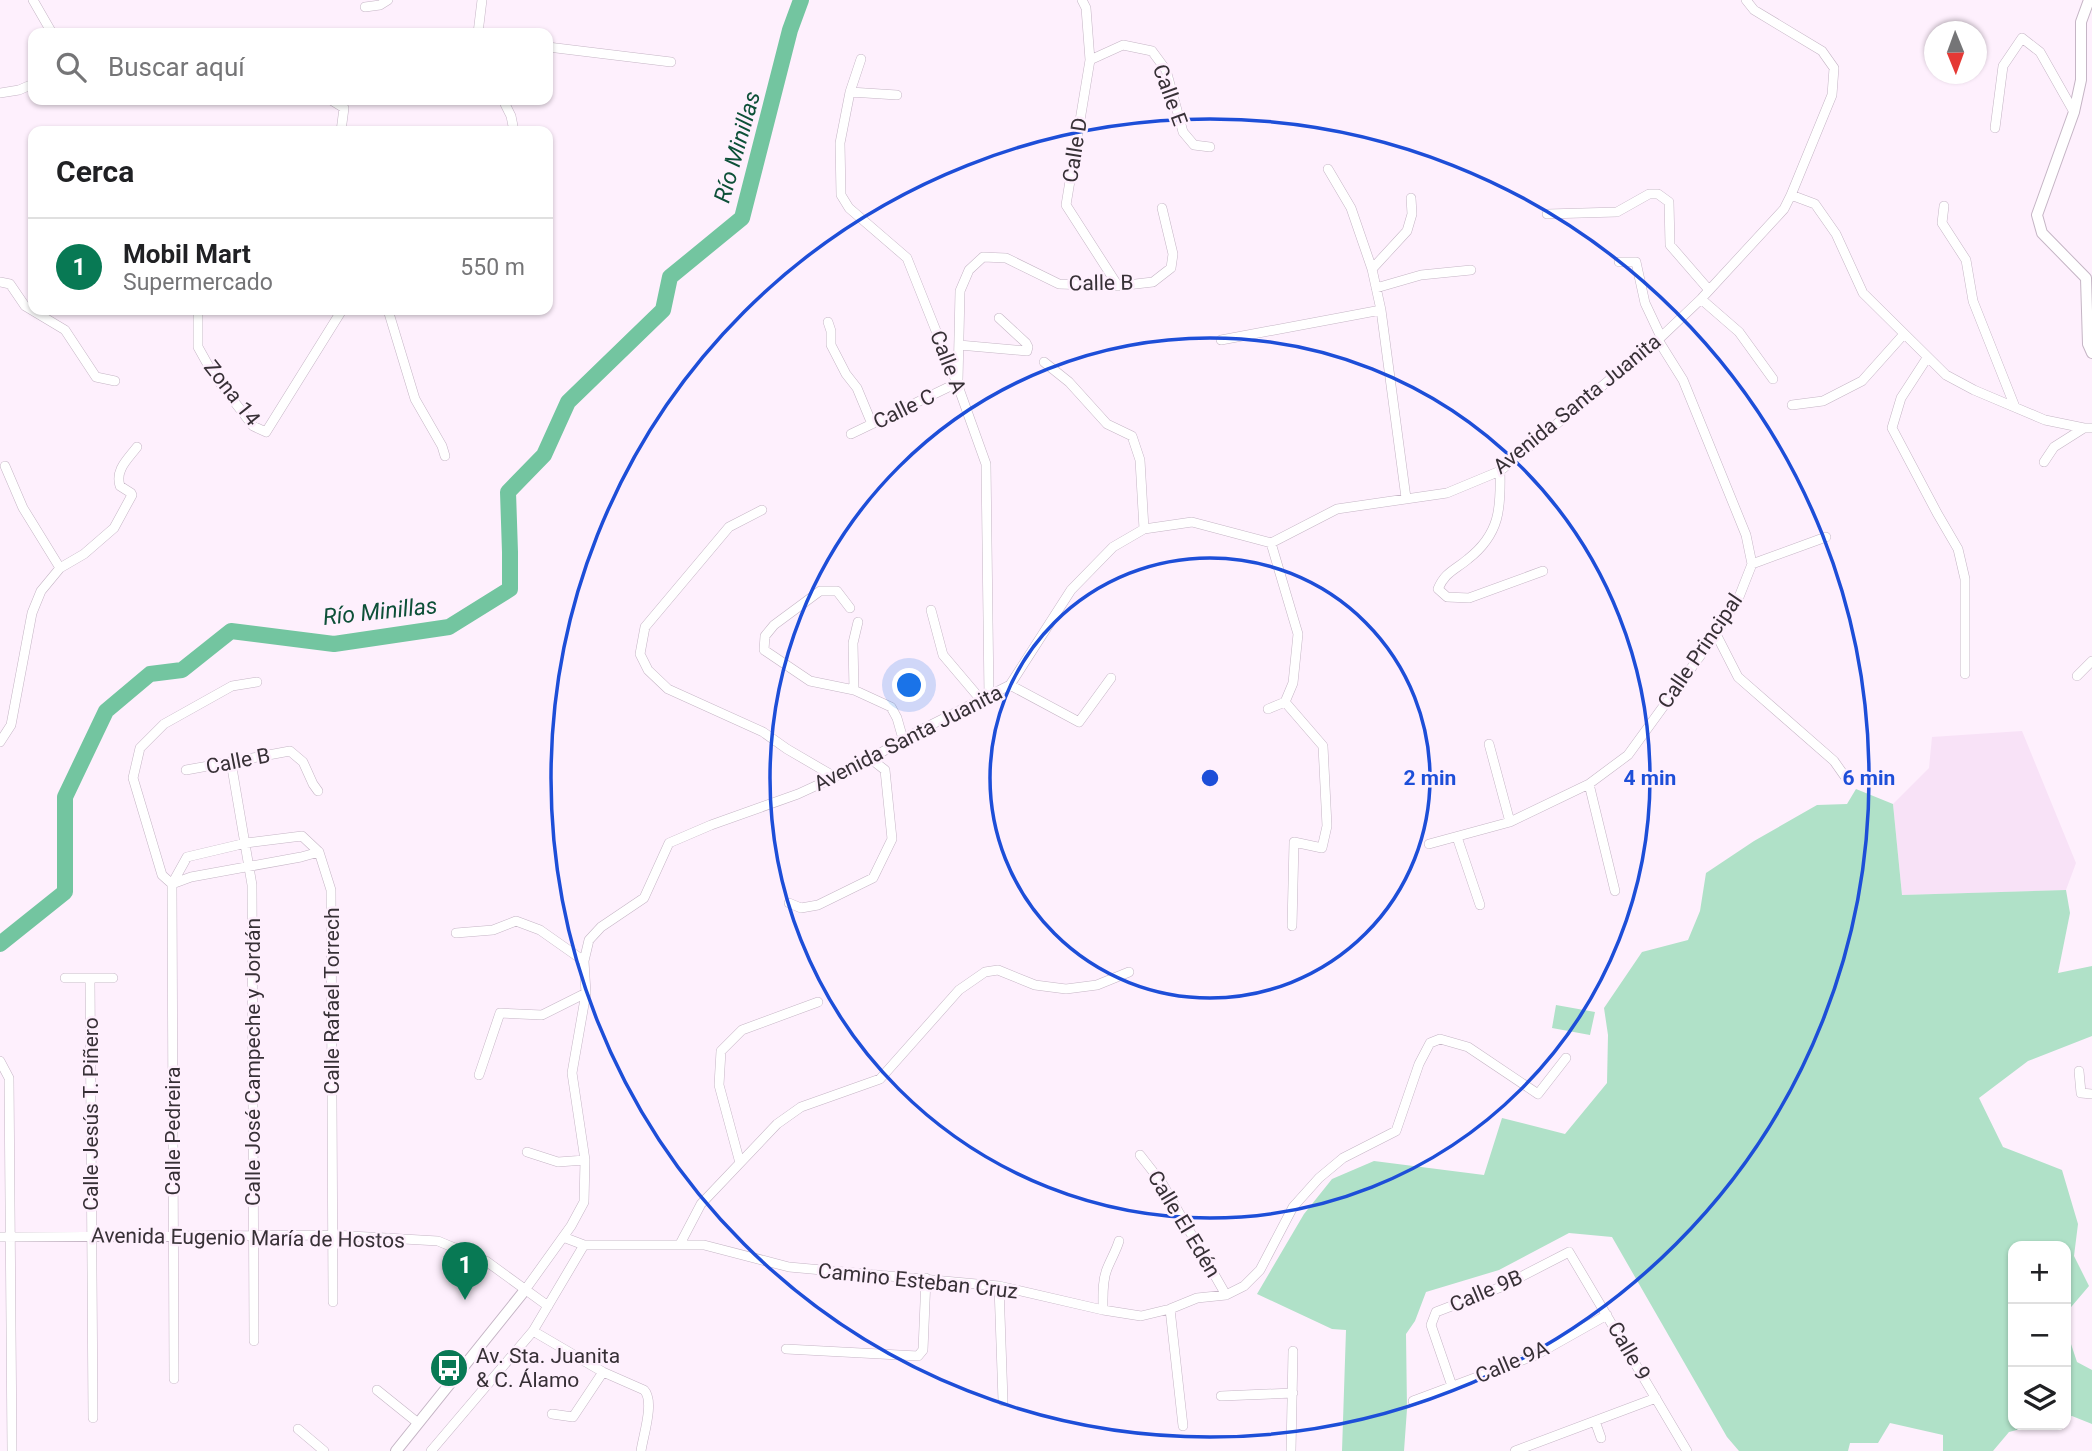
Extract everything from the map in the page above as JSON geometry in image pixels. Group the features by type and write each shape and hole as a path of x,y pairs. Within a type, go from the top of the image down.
{"street":[{"path":"33,0 49,28"},
{"path":"365,7 380,5 388,0"},
{"path":"479,28 482,0"},
{"name":"Calle D","path":"1082,0 1086,8 1090,60 1066,205 1118,286"},
{"name":"Avenida Santa Juanita","path":"396,1451 525,1290 584,1202 585,1160 572,1073 586,993 584,961 589,940 601,927 644,898 669,843 710,825 799,794 1010,685 1071,590 1114,547 1144,529 1192,522 1271,543 1338,509 1447,493 1500,471 1660,339 1784,209 1832,95 1834,68 1822,51 1754,10 1746,0"},
{"path":"2089,0 2081,23 2081,80 2074,113 2037,215 2042,233 2086,278 2088,344 2092,353"},
{"path":"1995,128 2003,66 2022,38 2040,52 2074,113"},
{"name":"Calle E","path":"1090,60 1123,45 1153,51 1166,70 1183,132 1194,145 1210,147"},
{"path":"553,48 671,62"},
{"name":"Calle A","path":"861,59 850,92 840,143 841,195 849,208 907,258 986,464 986,699"},
{"path":"0,93 28,86"},
{"path":"850,92 897,96"},
{"path":"339,105 344,108 342,126"},
{"path":"506,105 513,126"},
{"path":"1328,169 1351,208 1372,269 1381,310 1406,498"},
{"path":"1546,214 1617,212 1649,194 1658,194 1669,202 1670,245 1709,290"},
{"path":"1791,195 1815,204 1836,234 1863,293 1945,375 2045,420 2088,428"},
{"path":"1372,269 1407,231 1412,214 1411,198"},
{"path":"1944,206 1942,223 1966,260 1973,301 2015,407"},
{"name":"Calle B","path":"957,385 960,292 969,270 983,257 1006,257 1059,284 1118,286 1153,282 1171,268 1173,254 1162,208"},
{"path":"1619,262 1636,262 1645,303 1660,339 1683,380 1746,535 1752,564 1826,537"},
{"path":"1376,288 1421,275 1471,270"},
{"path":"0,282 10,284 28,308"},
{"path":"1701,299 1739,332 1773,379"},
{"path":"1221,340 1381,310"},
{"path":"39,315 65,330 96,377 116,381"},
{"name":"Zona 14","path":"198,315 198,347 213,374 253,426 266,432 339,315"},
{"path":"390,315 415,399 445,456"},
{"path":"959,345 1027,351 1026,343 999,318"},
{"path":"828,322 831,345 846,374 857,388 872,424"},
{"path":"1792,405 1822,401 1862,381 1904,334"},
{"path":"1927,358 1901,398 1892,428 1958,549 1965,579 1965,674"},
{"path":"1044,362 1069,382 1107,424 1132,436 1140,460 1144,529"},
{"name":"Calle C","path":"851,434 957,385"},
{"path":"2044,462 2054,446 2088,428"},
{"path":"0,742 11,724 32,613 41,591 60,568 84,554 114,527 132,495 120,486 118,475 137,447"},
{"path":"5,466 23,508 60,568"},
{"path":"1500,471 1501,504 1492,535 1470,558 1443,577 1438,589 1447,597 1469,598 1543,571"},
{"path":"762,510 729,527 645,627 640,654 648,670 668,689 763,732 835,777"},
{"path":"1268,709 1285,702 1293,684 1298,634 1271,543"},
{"name":"Calle Principal","path":"1429,844 1510,822 1589,785 1628,755 1716,634 1739,597 1752,564"},
{"path":"850,608 837,591 820,591 774,625 765,636 764,650 810,681 855,690 891,707 903,739"},
{"path":"931,610 943,655 986,699"},
{"path":"855,690 853,643 859,622"},
{"path":"1716,634 1738,677 1835,761 1846,778"},
{"path":"2077,677 2092,661"},
{"path":"1010,685 1079,722 1111,678"},
{"path":"172,884 162,875 132,778 140,748 163,724 232,686 257,682"},
{"path":"1285,702 1323,746 1327,826 1322,848 1294,842 1293,926"},
{"path":"1489,744 1510,822"},
{"name":"Calle B","path":"186,771 290,751 303,762 318,791"},
{"path":"789,903 801,908 818,905 873,878 892,839 885,770 871,759"},
{"path":"231,762 246,843"},
{"path":"1589,785 1615,891"},
{"path":"172,884 187,857 246,843 302,836 319,852"},
{"path":"1458,837 1480,905"},
{"name":"Calle José Campeche y Jordán","path":"246,843 252,885 254,1341"},
{"path":"172,884 191,877 319,852"},
{"name":"Calle Rafael Torrech","path":"319,852 331,890 333,1301"},
{"name":"Calle Pedreira","path":"172,884 174,1379"},
{"path":"456,933 493,930 516,921 540,930 584,961"},
{"path":"680,1244 701,1204 777,1124 802,1107 880,1079 959,990 985,972 998,970 1035,985 1066,989 1097,985 1129,972"},
{"path":"65,978 113,978"},
{"name":"Calle Jesús T. Piñero","path":"90,978 93,1418"},
{"path":"478,1075 500,1013 542,1015 586,993"},
{"path":"740,1163 719,1085 721,1051 742,1030 817,1002"},
{"name":"Camino Esteban Cruz","path":"563,1237 584,1245 704,1245 789,1267 999,1286 1141,1316 1170,1310 1197,1298 1226,1295 1244,1286 1260,1270 1293,1207 1319,1178 1343,1158 1396,1131 1419,1064 1430,1043 1440,1039 1468,1047 1538,1094 1566,1058"},
{"path":"0,1060 9,1078 5,1150 5,1237 12,1451"},
{"path":"2079,1071 2081,1093 2092,1094"},
{"path":"527,1153 558,1162 585,1160"},
{"name":"Calle El Edén","path":"1139,1155 1162,1183 1226,1295"},
{"name":"Avenida Eugenio María de Hostos","path":"5,1237 334,1235 438,1241 486,1261 548,1306"},
{"path":"1103,1310 1107,1270 1119,1241"},
{"path":"431,1451 533,1331 584,1245"},
{"name":"Calle 9","path":"1569,1252 1687,1451"},
{"name":"Calle 9B","path":"1452,1386 1431,1325 1436,1312 1501,1287 1569,1252"},
{"path":"786,1349 918,1356 923,1350 926,1278"},
{"path":"999,1286 1003,1401"},
{"path":"1170,1310 1184,1426"},
{"name":"Calle 9A","path":"1413,1401 1536,1355 1607,1315"},
{"path":"533,1331 603,1372 648,1394 650,1402 641,1451"},
{"path":"1291,1451 1293,1351"},
{"path":"552,1414 573,1417 603,1372"},
{"path":"377,1390 418,1423"},
{"path":"1221,1396 1293,1393"},
{"path":"1516,1451 1656,1398"},
{"path":"1595,1421 1601,1438"},
{"path":"298,1429 324,1451"},
{"path":"1544,1451 1546,1439"}],"shaded area":[{"path":"2022,731 2076,863 2066,890 1902,895 1893,804 1929,768 1932,737"}],"green space":[{"path":"1856,789 1893,804 1902,895 2066,890 2070,913 2058,973 2092,966 2092,1036 2028,1061 1979,1098 2003,1147 2062,1170 2078,1224 2074,1256 2089,1286 2071,1307 2071,1241 2008,1241 2008,1430 2017,1430 2009,1432 1993,1451 1943,1451 1943,1435 1890,1423 1878,1443 1850,1443 1848,1451 1739,1451 1727,1437 1612,1237 1569,1233 1499,1270 1426,1292 1415,1321 1406,1334 1407,1409 1404,1451 1342,1451 1346,1330 1332,1329 1257,1294 1304,1214 1332,1179 1374,1161 1484,1175 1502,1118 1565,1134 1607,1083 1608,1035 1604,1008 1642,952 1688,940 1700,911 1706,873 1754,841 1817,805 1847,804"},
{"path":"1556,1005 1595,1012 1590,1035 1552,1028"},
{"path":"2071,1344 2077,1362 2092,1370 2092,1424 2072,1416"}],"waterway":[{"name":"Río Minillas","path":"0,944 65,892 65,797 106,711 150,674 182,670 231,631 334,644 449,627 510,589 508,492 544,455 568,402 663,310 670,277 742,218 790,30 801,0"}],"place":[{"name":"Mobil Mart","path":"465,1300"},
{"name":"Av. Sta. Juanita & C. Álamo","path":"449,1368"}]}
